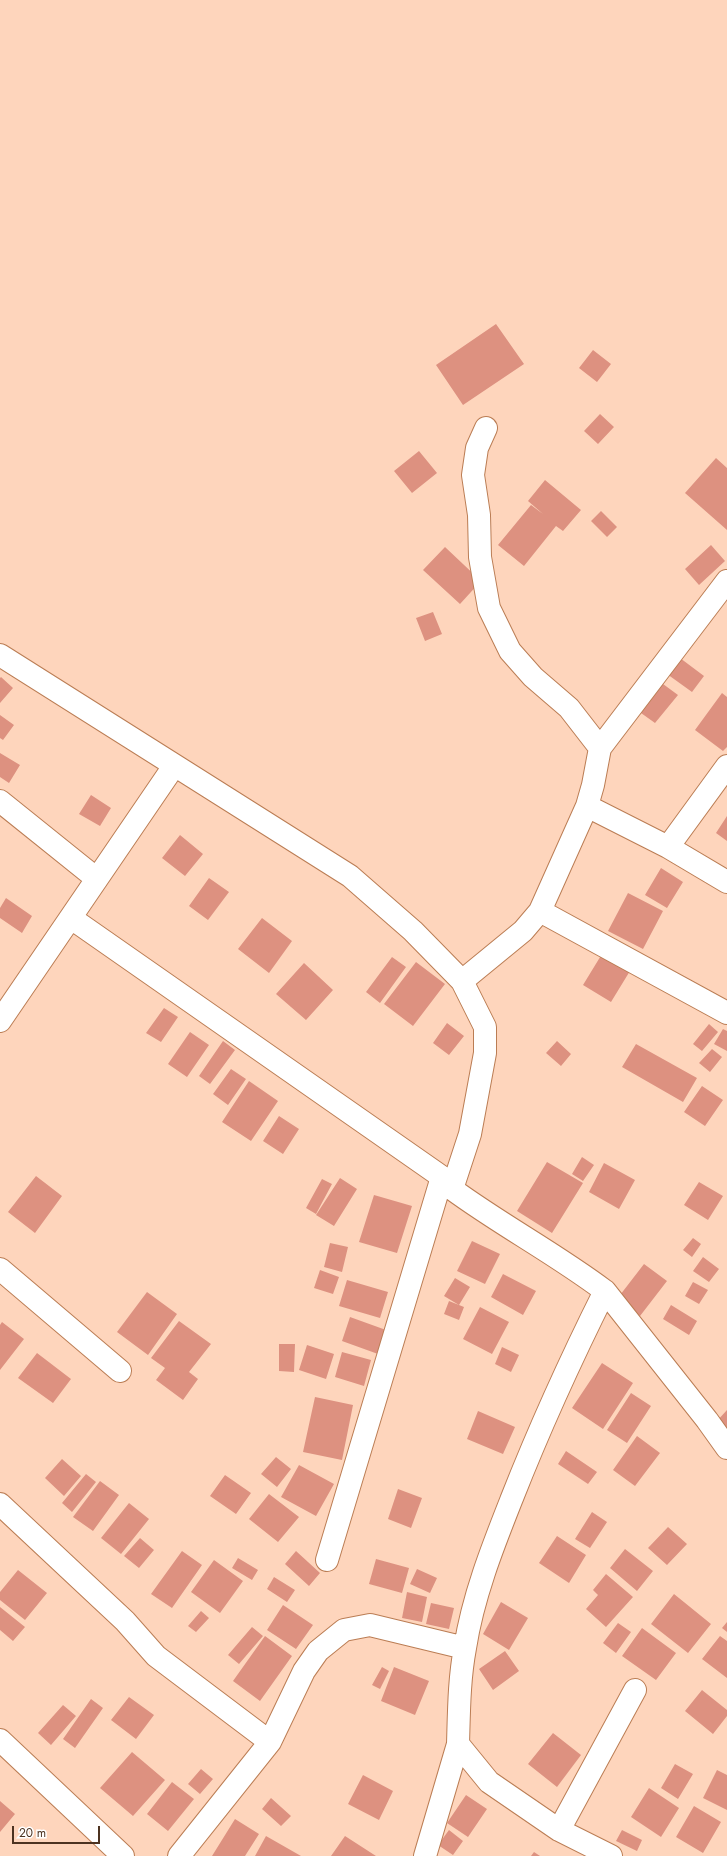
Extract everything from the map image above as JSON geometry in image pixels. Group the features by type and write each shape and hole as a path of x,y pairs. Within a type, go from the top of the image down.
{"street":[{"path":"486,428 477,448 473,475 479,515 480,557 490,608 510,651 533,678 569,708 600,748"},
{"path":"462,981 523,931 540,911 587,806 593,785 600,748 727,581"},
{"path":"0,655 350,876 413,931 462,981 485,1027 485,1052 470,1134 447,1183 327,1560"},
{"path":"0,1021 174,766"},
{"path":"668,847 727,766"},
{"path":"0,801 97,879"},
{"path":"587,806 668,847 727,882"},
{"path":"540,911 727,1013"},
{"path":"71,918 447,1183 486,1214 578,1270 605,1291 707,1420 727,1448"},
{"path":"0,1269 120,1371"},
{"path":"425,1856 458,1744 460,1692 465,1648 490,1553 570,1362 605,1291"},
{"path":"0,1504 125,1621 156,1656 270,1742"},
{"path":"178,1856 270,1742 304,1671 318,1651 344,1630 370,1625 465,1648"},
{"path":"559,1830 635,1690"},
{"path":"0,1740 123,1856"},
{"path":"458,1744 489,1782 559,1830 611,1856"}],"building":[{"path":"496,324 524,364 463,405 436,365"},
{"path":"593,350 611,364 597,382 579,368"},
{"path":"600,414 614,427 598,444 584,431"},
{"path":"419,451 437,473 412,493 394,471"},
{"path":"716,458 727,468 727,530 685,493"},
{"path":"545,480 581,510 563,531 556,526 524,566 498,545 531,505 543,514 528,501"},
{"path":"601,511 617,527 607,537 591,521"},
{"path":"711,545 725,561 699,585 685,569"},
{"path":"445,547 481,581 460,604 423,570"},
{"path":"433,612 442,634 425,641 416,618"},
{"path":"680,658 704,676 692,692 667,674"},
{"path":"1,677 13,688 0,703 0,678"},
{"path":"663,684 678,695 655,723 641,713"},
{"path":"722,693 727,697 727,747 723,751 695,730"},
{"path":"0,715 14,725 3,740 0,738"},
{"path":"0,753 20,765 9,783 0,777"},
{"path":"91,795 111,808 100,826 79,814"},
{"path":"727,816 727,841 716,833"},
{"path":"180,835 203,854 185,876 162,858"},
{"path":"661,868 683,882 667,908 645,895"},
{"path":"209,878 229,892 208,920 189,906"},
{"path":"628,893 663,911 643,949 608,931"},
{"path":"6,898 32,916 22,933 0,918 0,908"},
{"path":"262,918 292,941 269,973 238,949"},
{"path":"605,949 633,966 611,1002 583,985"},
{"path":"392,957 406,967 380,1003 366,992"},
{"path":"416,962 445,984 413,1026 384,1004"},
{"path":"304,963 333,990 306,1020 276,994"},
{"path":"164,1008 178,1017 161,1042 146,1033"},
{"path":"447,1023 464,1036 449,1055 433,1043"},
{"path":"709,1024 718,1032 702,1051 693,1044"},
{"path":"723,1029 727,1031 727,1051 714,1044"},
{"path":"190,1032 209,1045 187,1077 168,1064"},
{"path":"223,1041 235,1050 210,1084 199,1076"},
{"path":"557,1041 571,1054 561,1066 546,1053"},
{"path":"636,1044 697,1078 683,1102 622,1067"},
{"path":"712,1049 722,1057 710,1072 699,1063"},
{"path":"231,1069 246,1079 228,1105 213,1094"},
{"path":"249,1081 278,1101 251,1141 222,1122"},
{"path":"702,1086 723,1100 705,1126 684,1112"},
{"path":"279,1116 299,1129 283,1154 263,1141"},
{"path":"582,1157 594,1165 583,1181 572,1174"},
{"path":"547,1162 583,1183 552,1233 517,1211"},
{"path":"604,1163 635,1180 619,1209 589,1192"},
{"path":"36,1176 62,1196 35,1233 8,1212"},
{"path":"340,1178 357,1189 334,1226 316,1215"},
{"path":"322,1179 332,1184 316,1214 306,1208"},
{"path":"699,1182 723,1196 708,1220 684,1205"},
{"path":"374,1195 412,1206 397,1253 359,1242"},
{"path":"693,1238 701,1244 692,1257 683,1250"},
{"path":"472,1241 500,1254 485,1284 457,1271"},
{"path":"330,1243 348,1247 342,1272 324,1267"},
{"path":"703,1257 719,1269 709,1282 693,1271"},
{"path":"644,1264 667,1281 640,1316 617,1299"},
{"path":"320,1270 339,1277 333,1294 314,1288"},
{"path":"503,1274 536,1291 523,1315 491,1297"},
{"path":"455,1278 470,1287 459,1305 444,1296"},
{"path":"347,1280 388,1292 380,1318 339,1306"},
{"path":"693,1282 708,1290 699,1304 685,1296"},
{"path":"147,1292 177,1314 148,1355 117,1332"},
{"path":"449,1301 464,1307 459,1320 444,1314"},
{"path":"671,1305 697,1321 689,1335 663,1319"},
{"path":"480,1307 509,1322 492,1354 463,1339"},
{"path":"350,1317 386,1330 378,1354 342,1341"},
{"path":"179,1321 211,1344 189,1372 198,1379 183,1400 156,1380 165,1368 151,1358"},
{"path":"2,1322 24,1339 0,1370 0,1325"},
{"path":"279,1344 295,1344 294,1372 279,1371"},
{"path":"307,1345 334,1354 326,1379 299,1370"},
{"path":"502,1347 519,1355 511,1372 495,1364"},
{"path":"342,1352 371,1360 364,1386 335,1377"},
{"path":"37,1353 71,1379 53,1403 18,1378"},
{"path":"602,1363 633,1383 603,1429 572,1408"},
{"path":"631,1393 651,1406 627,1443 607,1430"},
{"path":"315,1397 353,1405 342,1460 303,1452"},
{"path":"727,1410 727,1432 716,1422"},
{"path":"478,1411 515,1427 503,1454 467,1439"},
{"path":"637,1436 660,1453 635,1486 613,1470"},
{"path":"566,1451 597,1472 588,1484 558,1464"},
{"path":"276,1457 291,1469 277,1487 261,1474"},
{"path":"62,1459 81,1476 64,1496 45,1478"},
{"path":"299,1465 334,1484 316,1516 281,1497"},
{"path":"86,1474 96,1482 72,1512 62,1503"},
{"path":"225,1475 251,1493 236,1514 210,1496"},
{"path":"100,1481 119,1495 93,1531 73,1517"},
{"path":"398,1489 422,1498 411,1528 388,1519"},
{"path":"269,1494 299,1517 278,1542 249,1519"},
{"path":"129,1503 149,1519 121,1554 101,1538"},
{"path":"592,1512 607,1522 590,1548 575,1539"},
{"path":"668,1527 687,1544 667,1565 648,1548"},
{"path":"557,1536 586,1555 569,1583 539,1563"},
{"path":"140,1538 154,1550 139,1568 124,1556"},
{"path":"625,1549 653,1571 637,1591 610,1568"},
{"path":"182,1551 202,1565 172,1608 151,1594"},
{"path":"296,1551 320,1573 309,1586 285,1564"},
{"path":"238,1558 258,1570 252,1580 232,1568"},
{"path":"376,1559 409,1568 402,1593 369,1584"},
{"path":"214,1560 243,1581 220,1613 191,1592"},
{"path":"417,1569 437,1578 430,1593 410,1584"},
{"path":"18,1570 47,1593 25,1620 0,1600 0,1592"},
{"path":"606,1574 633,1597 606,1627 586,1609 598,1595 593,1590"},
{"path":"274,1577 295,1590 287,1602 267,1589"},
{"path":"407,1592 427,1597 422,1622 402,1618"},
{"path":"674,1594 711,1624 688,1653 651,1624"},
{"path":"501,1602 528,1618 509,1650 483,1634"},
{"path":"431,1603 454,1608 449,1629 426,1624"},
{"path":"283,1605 313,1625 296,1649 267,1630"},
{"path":"0,1607 25,1627 13,1641 0,1630"},
{"path":"201,1611 209,1618 196,1632 188,1626"},
{"path":"727,1622 727,1632 722,1628"},
{"path":"618,1623 631,1632 616,1653 603,1643"},
{"path":"252,1627 263,1636 239,1664 228,1655"},
{"path":"642,1628 676,1653 656,1680 622,1656"},
{"path":"265,1636 292,1656 260,1701 233,1681"},
{"path":"720,1636 727,1641 727,1678 702,1659"},
{"path":"505,1651 519,1671 493,1690 479,1669"},
{"path":"382,1667 389,1671 380,1689 372,1685"},
{"path":"394,1667 429,1681 415,1715 381,1701"},
{"path":"702,1690 727,1710 727,1716 713,1734 685,1711"},
{"path":"129,1697 154,1715 136,1739 111,1720"},
{"path":"91,1699 103,1708 75,1748 63,1739"},
{"path":"63,1705 76,1716 51,1745 38,1733"},
{"path":"553,1733 581,1755 557,1787 528,1764"},
{"path":"132,1752 165,1780 133,1816 100,1788"},
{"path":"675,1764 693,1774 678,1799 661,1788"},
{"path":"201,1769 213,1779 200,1794 188,1784"},
{"path":"717,1770 727,1775 727,1810 703,1798"},
{"path":"363,1775 393,1791 379,1820 348,1804"},
{"path":"172,1782 194,1799 168,1831 147,1814"},
{"path":"649,1788 679,1808 661,1837 631,1817"},
{"path":"466,1795 487,1809 468,1837 447,1823"},
{"path":"271,1798 291,1816 281,1826 262,1809"},
{"path":"0,1801 15,1814 0,1832"},
{"path":"694,1806 721,1822 703,1853 676,1837"},
{"path":"235,1819 259,1834 245,1856 212,1856"},
{"path":"449,1830 463,1841 453,1855 438,1845"},
{"path":"622,1830 642,1840 637,1851 616,1841"},
{"path":"266,1836 301,1856 255,1856"},
{"path":"345,1836 376,1856 331,1856"},
{"path":"534,1852 540,1856 531,1856"}]}
